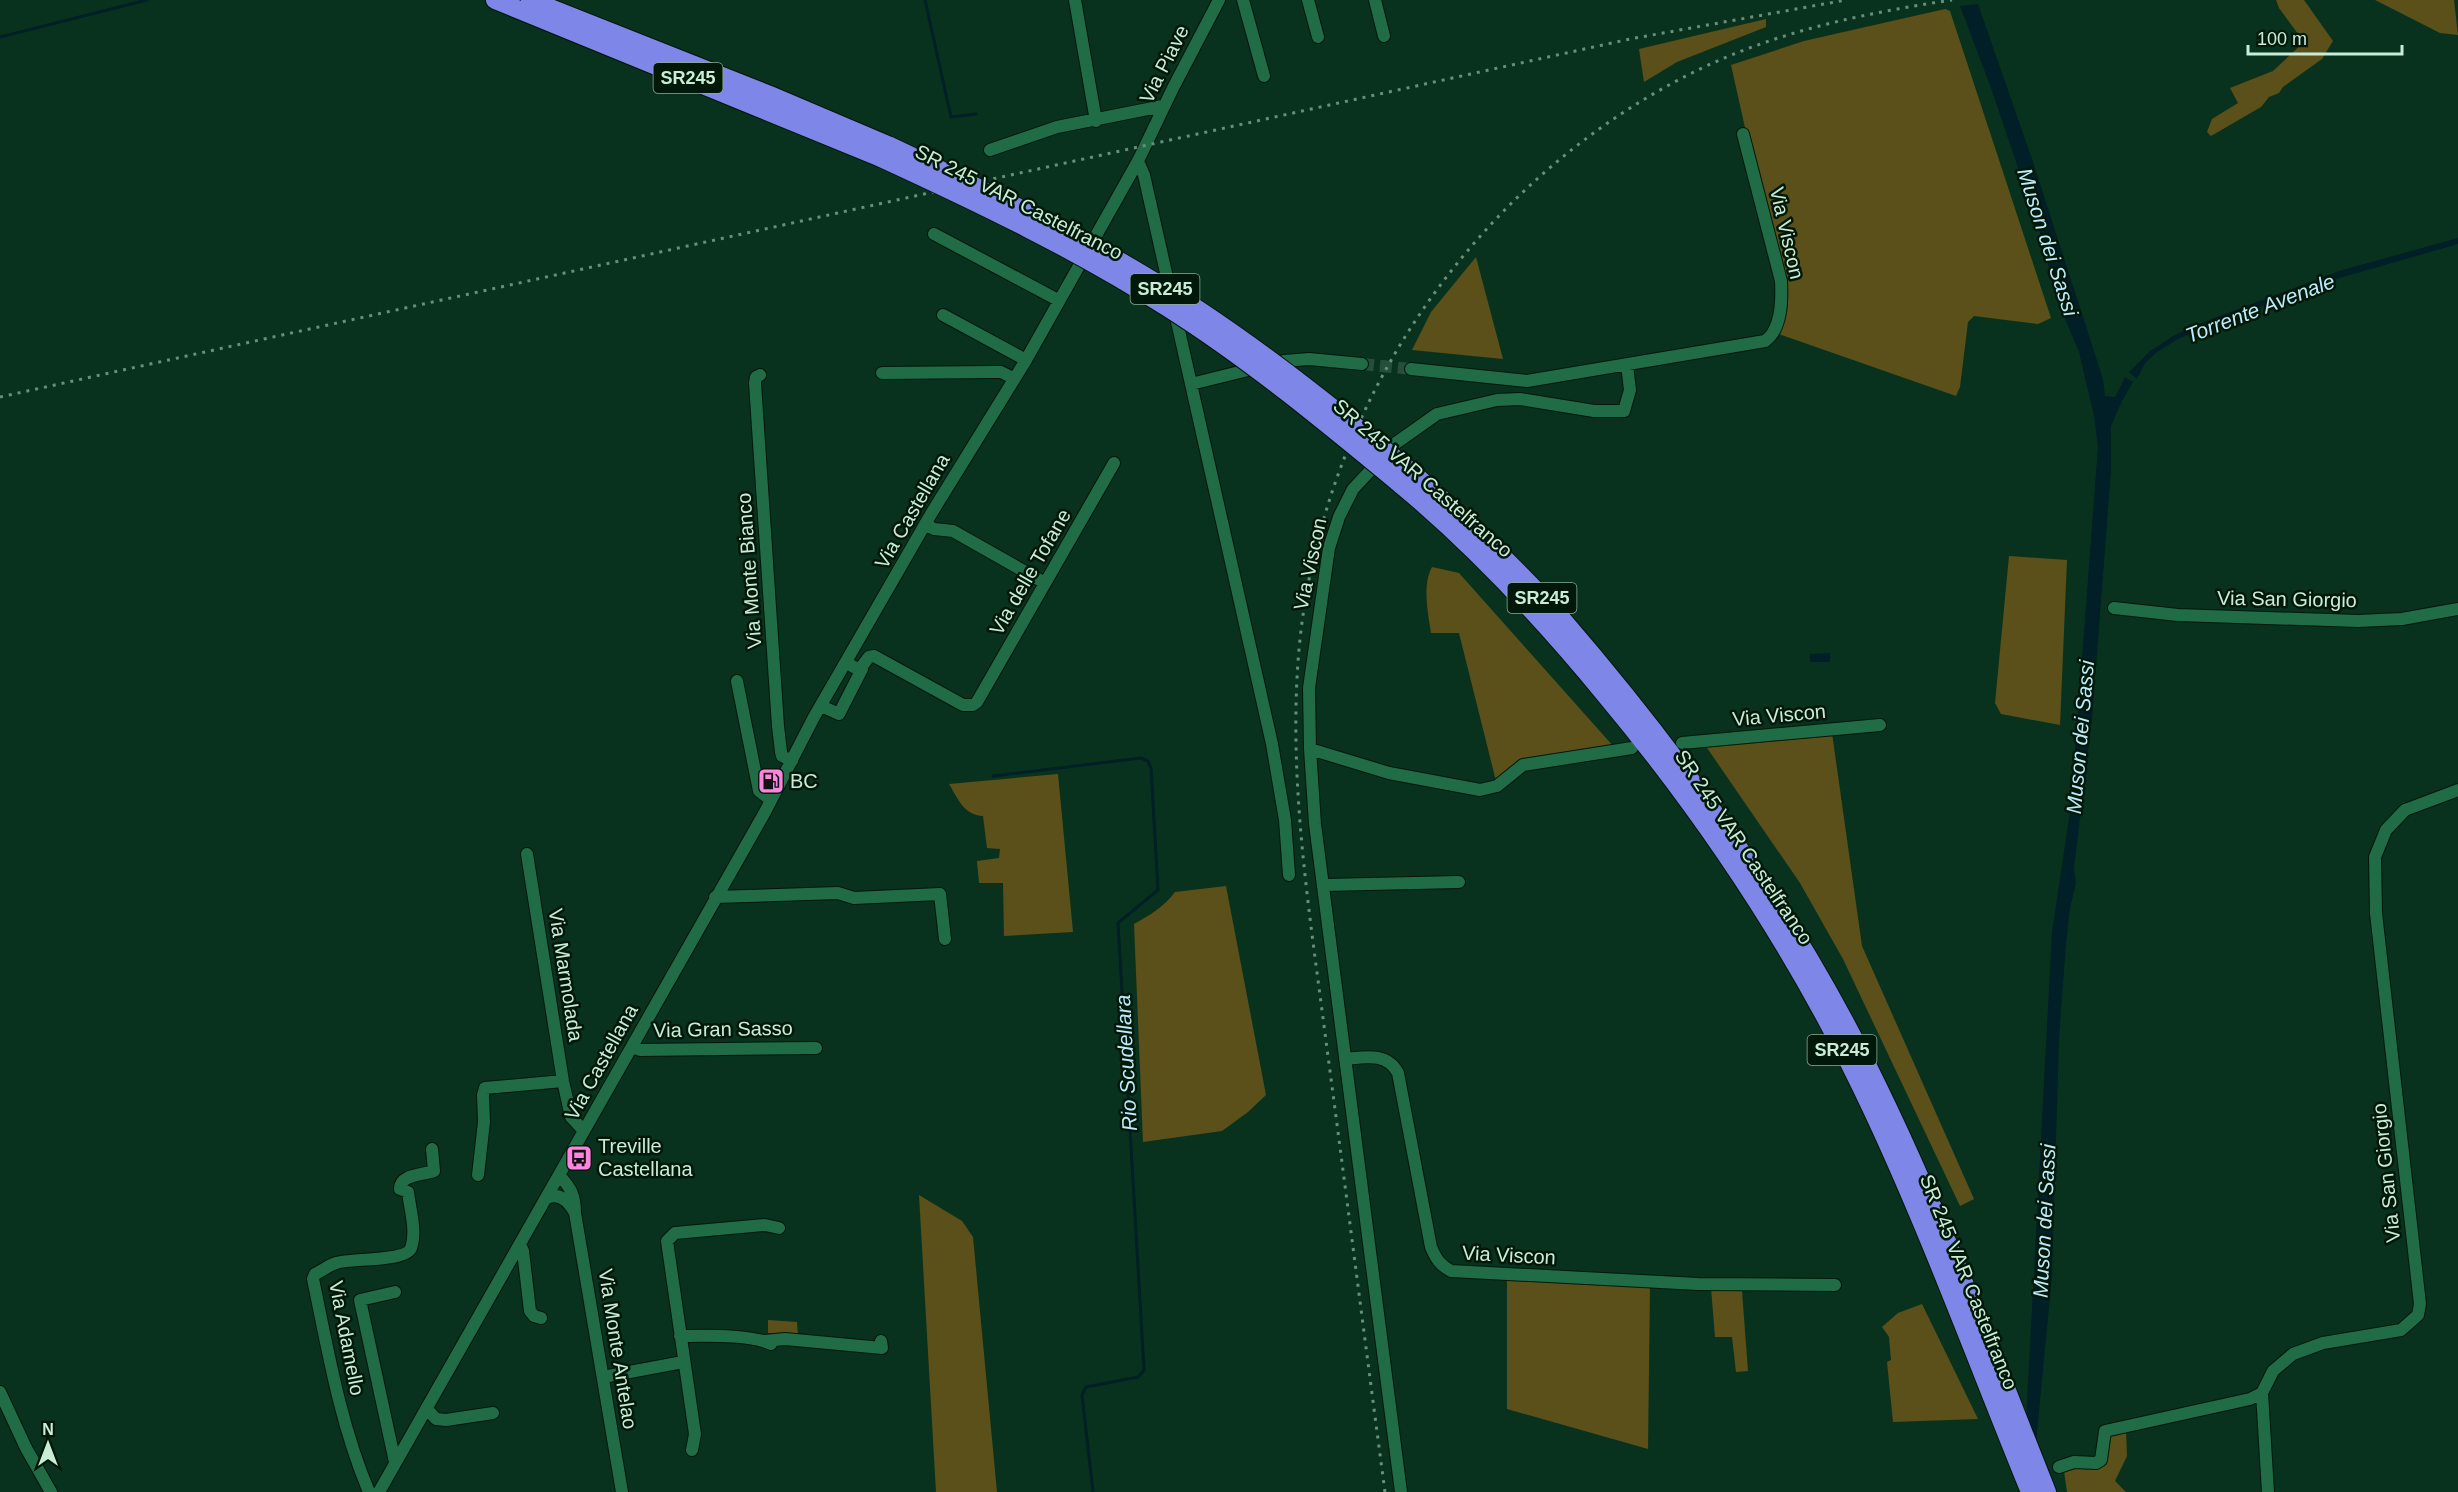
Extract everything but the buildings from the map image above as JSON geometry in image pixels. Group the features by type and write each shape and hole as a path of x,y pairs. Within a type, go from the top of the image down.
{"highway":[{"name":"SR 245 VAR Castelfranco","path":"495,0 885,152"},
{"name":"SR 245 VAR Castelfranco","path":"530,0 770,95 885,152 1036,233 1168,308 1466,521 1561,618 1656,734 1725,827 1765,886 1826,989 1875,1083 1908,1154 2047,1492"},
{"name":"SR 245 VAR Castelfranco","path":"1407,479 1548,626 1654,754 1735,867 1803,976 1873,1110 1927,1235 2030,1492"}],"street":[{"path":"1075,0 1096,121"},
{"name":"Via Piave","path":"1145,146 1163,106 1219,0"},
{"path":"1243,0 1264,76"},
{"path":"1308,0 1318,37"},
{"path":"1375,0 1384,36"},
{"path":"990,150 1057,127 1163,106"},
{"name":"Via Viscon","path":"1411,369 1527,381 1765,341 1771,337 1782,303 1781,281 1743,134"},
{"name":"Via Castellana","path":"379,1492 771,800 821,706 925,524 1026,360 1145,146"},
{"path":"1138,161 1144,175 1276,764 1289,875"},
{"path":"934,234 1058,300"},
{"path":"943,315 1026,360"},
{"path":"1191,384 1284,361 1309,359 1362,364"},
{"name":"Via Viscon","path":"1401,1492 1315,824 1309,688 1329,548 1345,502 1364,475 1396,442 1437,414 1497,400 1520,399 1594,411 1624,411 1630,390 1627,365"},
{"path":"882,373 1001,372 1013,378"},
{"name":"Via Monte Bianco","path":"760,375 756,377 755,382 778,726 782,756 792,761"},
{"name":"Via delle Tofane","path":"862,669 869,657 874,656 963,705 973,705 980,700 1114,463"},
{"path":"925,524 934,529 953,531 1045,583"},
{"name":"Via San Giorgio","path":"2114,608 2189,616 2358,621 2402,619 2458,609"},
{"path":"821,706 839,714 862,669 847,663"},
{"path":"737,681 759,791 771,800"},
{"name":"Via Viscon","path":"1682,743 1880,725"},
{"path":"1310,748 1389,772 1480,790 1497,786 1522,765 1632,748"},
{"name":"Via San Giorgio","path":"2262,1393 2273,1371 2294,1354 2323,1342 2401,1330 2418,1315 2420,1304 2376,913 2375,858 2386,830 2405,810 2458,790"},
{"name":"Via Marmolada","path":"527,854 563,1081 571,1117 584,1131"},
{"path":"1324,885 1459,882"},
{"path":"715,897 838,894 854,898 940,894 945,939"},
{"name":"Via Gran Sasso","path":"632,1047 640,1050 816,1048"},
{"name":"Via Viscon","path":"1345,1059 1373,1057 1385,1059 1393,1064 1398,1072 1431,1247 1442,1266 1450,1271 1698,1284 1835,1285"},
{"path":"478,1174 485,1088 563,1081"},
{"name":"Via Adamello","path":"369,1492 356,1461 340,1408 313,1279 315,1274 336,1263 385,1258 407,1253 411,1249 413,1234 408,1192 400,1189 400,1184 404,1179 434,1172 432,1149"},
{"name":"Via Monte Antelao","path":"559,1175 574,1194 575,1213 622,1492"},
{"path":"547,1198 562,1197 575,1213"},
{"path":"692,1450 695,1434 667,1241 675,1233 758,1225 779,1228"},
{"path":"520,1245 523,1251 530,1311 534,1316 541,1318"},
{"path":"395,1292 360,1300 395,1462"},
{"path":"680,1336 769,1343 785,1339 882,1348 881,1341"},
{"path":"603,1377 683,1362"},
{"path":"0,1392 44,1492"},
{"path":"2059,1467 2074,1462 2096,1463 2101,1460 2105,1431 2250,1399 2262,1393 2268,1492"},
{"path":"427,1409 436,1419 446,1420 493,1413"},
{"path":"26,1448 51,1492"}],"shaded area":[{"path":"2276,0 2304,0 2333,41 2322,59 2283,87 2279,93 2269,97 2261,107 2211,136 2207,132 2212,119 2238,103 2230,88 2273,71 2304,42 2279,8"},
{"path":"2375,0 2454,0 2458,35 2440,33"},
{"path":"1945,9 1950,11 2051,318 2038,324 1974,316 1968,322 1960,387 1956,396 1776,333 1784,302 1731,65 1804,41"},
{"path":"1766,19 1766,27 1677,62 1644,82 1639,49"},
{"path":"1476,257 1503,359 1412,350 1431,312"},
{"path":"2009,556 2067,560 2060,725 2001,714 1995,703"},
{"path":"1432,567 1459,573 1614,747 1527,759 1514,764 1496,781 1459,633 1431,633 1426,591"},
{"path":"1832,733 1862,946 1974,1199 1960,1206 1843,959 1800,883 1705,745"},
{"path":"1058,774 1073,932 1004,936 1003,883 979,883 977,861 999,858 1000,849 987,848 983,816 966,809 949,784"},
{"path":"1226,886 1266,1095 1222,1131 1143,1142 1134,924 1151,914 1175,892"},
{"path":"919,1195 962,1221 973,1237 997,1492 936,1492"},
{"path":"1507,1279 1650,1286 1648,1449 1507,1409"},
{"path":"1711,1288 1742,1291 1748,1371 1736,1372 1732,1337 1715,1337"},
{"path":"1922,1304 1978,1419 1893,1422 1887,1362 1891,1360 1889,1337 1882,1327 1898,1313"},
{"path":"768,1320 797,1322 798,1336 768,1333"},
{"path":"2126,1432 2127,1456 2115,1481 2126,1492 2067,1492 2064,1471 2075,1467 2101,1466 2107,1434"}],"water":[{"name":"Muson dei Sassi","path":"1978,4 2033,162 2103,379 2105,396 2115,397 2125,377 2133,382 2111,426 2111,471 2092,719 2074,868 2076,883 2070,908 2066,944 2059,1038 2052,1276 2036,1443 2026,1420 2052,932 2071,805 2098,446 2094,416 2079,352 2057,300 2040,233 1991,88 1960,6"},
{"path":"2458,238 2458,244 2322,283 2178,339 2157,352 2145,363 2137,379 2129,372 2149,352 2173,336 2201,323 2339,271"},
{"path":"1830,653 1830,662 1810,662 1810,654"}],"waterway":[{"name":"Rio Scudellara","path":"0,37 147,0"},
{"name":"Rio Scudellara","path":"925,0 951,117 976,114"},
{"name":"Rio Scudellara","path":"993,776 1141,758 1148,761 1151,768 1158,890 1118,923 1144,1370 1138,1377 1086,1387 1082,1395 1093,1492"}],"tunnel":[{"path":"1362,364 1411,369"}],"railway":[{"path":"0,397 1630,39 1846,0"},
{"path":"1385,1492 1308,899 1296,757 1298,662 1311,569 1337,478 1374,392 1422,311 1479,237 1546,171 1620,114 1702,68 1732,55 1794,33 1856,17 1952,0"}],"place":[{"name":"BC","path":"771,781"},
{"name":"Treville Castellana","path":"579,1158"}],"water label":[{"name":"Torrente Avenale","path":"2260,308"}]}
